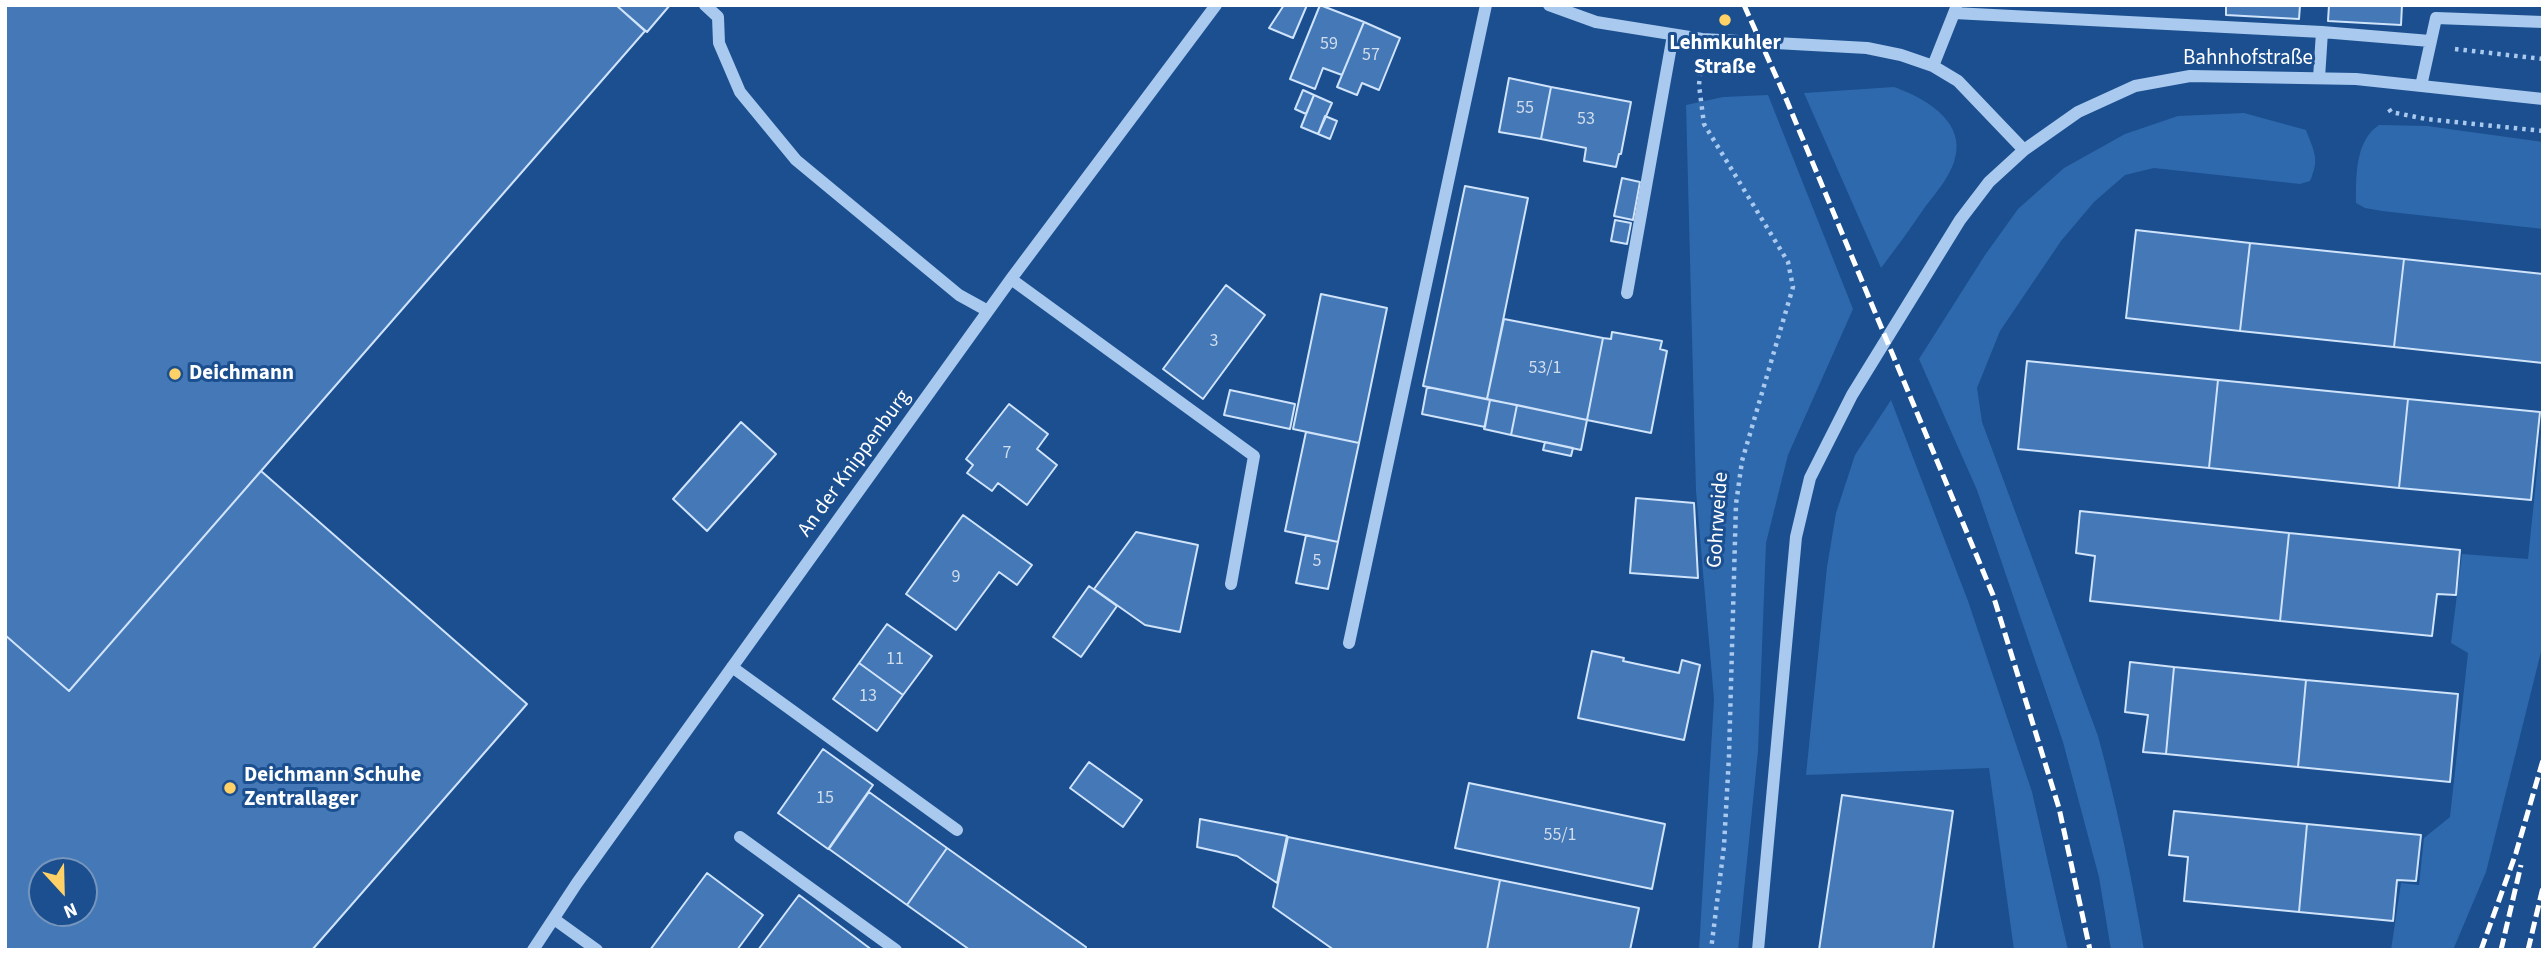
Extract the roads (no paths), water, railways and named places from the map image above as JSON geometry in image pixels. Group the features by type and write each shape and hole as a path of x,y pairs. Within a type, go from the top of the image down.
{"street":[{"path":"705,5 718,17 719,43 740,92 796,160 959,295 988,311"},
{"name":"An der Knippenburg","path":"533,950 732,667 1011,279 1216,5"},
{"path":"1349,643 1486,5"},
{"path":"1549,5 1596,22 1673,35 1867,48 1901,55 1933,66 1958,81 2024,150 1989,182 1960,220 1852,395 1810,478 1796,537 1758,950"},
{"path":"1933,66 1955,9 2430,41"},
{"path":"2421,86 2436,18 2543,22"},
{"path":"2319,78 2322,32"},
{"path":"1627,293 1673,35"},
{"name":"Bahnhofstraße","path":"2024,150 2078,112 2135,86 2190,76 2319,78 2543,99"},
{"path":"1011,279 1254,456 1231,584"},
{"path":"732,667 957,830"},
{"path":"740,837 896,950"},
{"path":"554,919 597,950"}],"railway":[{"path":"1744,5 1784,94 1993,595 2059,808 2090,950"},
{"path":"2481,950 2516,853 2543,760"},
{"path":"2501,950 2521,865"},
{"path":"2528,950 2543,887"}],"place":[{"name":"Lehmkuhler Straße","path":"1725,20"},
{"name":"Deichmann","path":"175,374"},
{"name":"Deichmann Schuhe Zentrallager","path":"230,788"}]}
